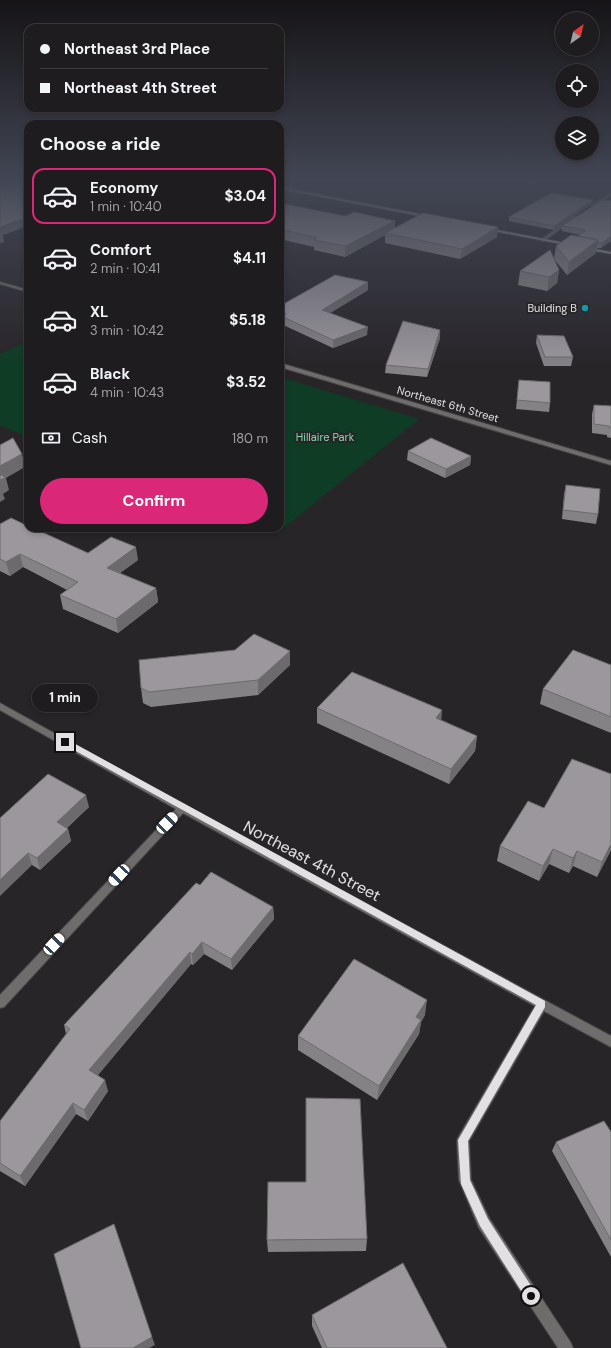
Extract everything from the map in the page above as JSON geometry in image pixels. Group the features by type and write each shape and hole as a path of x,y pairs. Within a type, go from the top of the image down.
{"main road":[{"path":"553,242 576,246"},
{"path":"583,248 611,253"}],"street":[{"path":"0,283 24,291"},
{"name":"Northeast 6th Street","path":"284,366 611,463"},
{"name":"Northeast 4th Street","path":"0,706 182,808 611,1042"},
{"path":"0,1003 182,808"},
{"path":"542,1004 463,1140 465,1180 484,1223 566,1348"}],"green space":[{"path":"24,343 24,435 0,426 0,354"},
{"name":"Hillaire Park","path":"284,378 419,419 284,528"}],"building":[{"path":"324,242 353,242 345,246"},
{"path":"428,242 474,242 462,249"},
{"path":"562,242 595,242 569,262 556,246"},
{"path":"550,250 559,270 549,277 520,271"},
{"path":"335,275 368,282 322,310 368,327 333,340 284,317 284,315 286,314 284,313 284,304"},
{"path":"403,321 440,330 428,369 386,365"},
{"path":"537,335 564,336 573,357 545,357"},
{"path":"519,380 550,382 550,403 517,400"},
{"path":"594,405 611,406 611,428 609,428 609,426 594,424"},
{"path":"13,438 22,454 0,466 0,445"},
{"path":"431,438 471,456 446,469 408,451"},
{"path":"0,475 6,477 0,480"},
{"path":"566,485 600,489 598,514 563,510"},
{"path":"11,518 24,524 24,532 42,532 88,553 111,537 136,547 107,568 156,588 116,619 60,595 78,582 20,554 6,562 0,559 0,524"},
{"path":"254,634 290,651 258,680 149,692 141,688 139,660 235,650"},
{"path":"573,650 611,665 611,717 543,689"},
{"path":"352,672 442,710 436,718 477,736 451,769 317,708"},
{"path":"572,759 611,774 611,844 602,862 577,851 573,858 553,849 543,866 500,846 528,801 544,808"},
{"path":"48,774 86,795 57,822 68,829 37,858 28,853 0,880 0,818"},
{"path":"211,872 273,907 231,959 202,942 192,954 190,952 89,1070 105,1080 84,1110 73,1103 20,1176 0,1163 0,1121 70,1029 64,1025 196,883 200,885"},
{"path":"354,959 427,1000 416,1017 421,1020 379,1086 298,1036"},
{"path":"306,1098 360,1099 367,1239 267,1240 268,1182 306,1182"},
{"path":"604,1121 611,1132 611,1240 556,1142"},
{"path":"114,1224 152,1337 133,1348 81,1348 54,1254"},
{"path":"403,1263 447,1348 327,1348 312,1315"}],"place":[{"name":"Building B","path":"585,308"}],"route":[{"path":"65,742 182,808 542,1004 463,1140 465,1180 484,1223 531,1296"}]}
